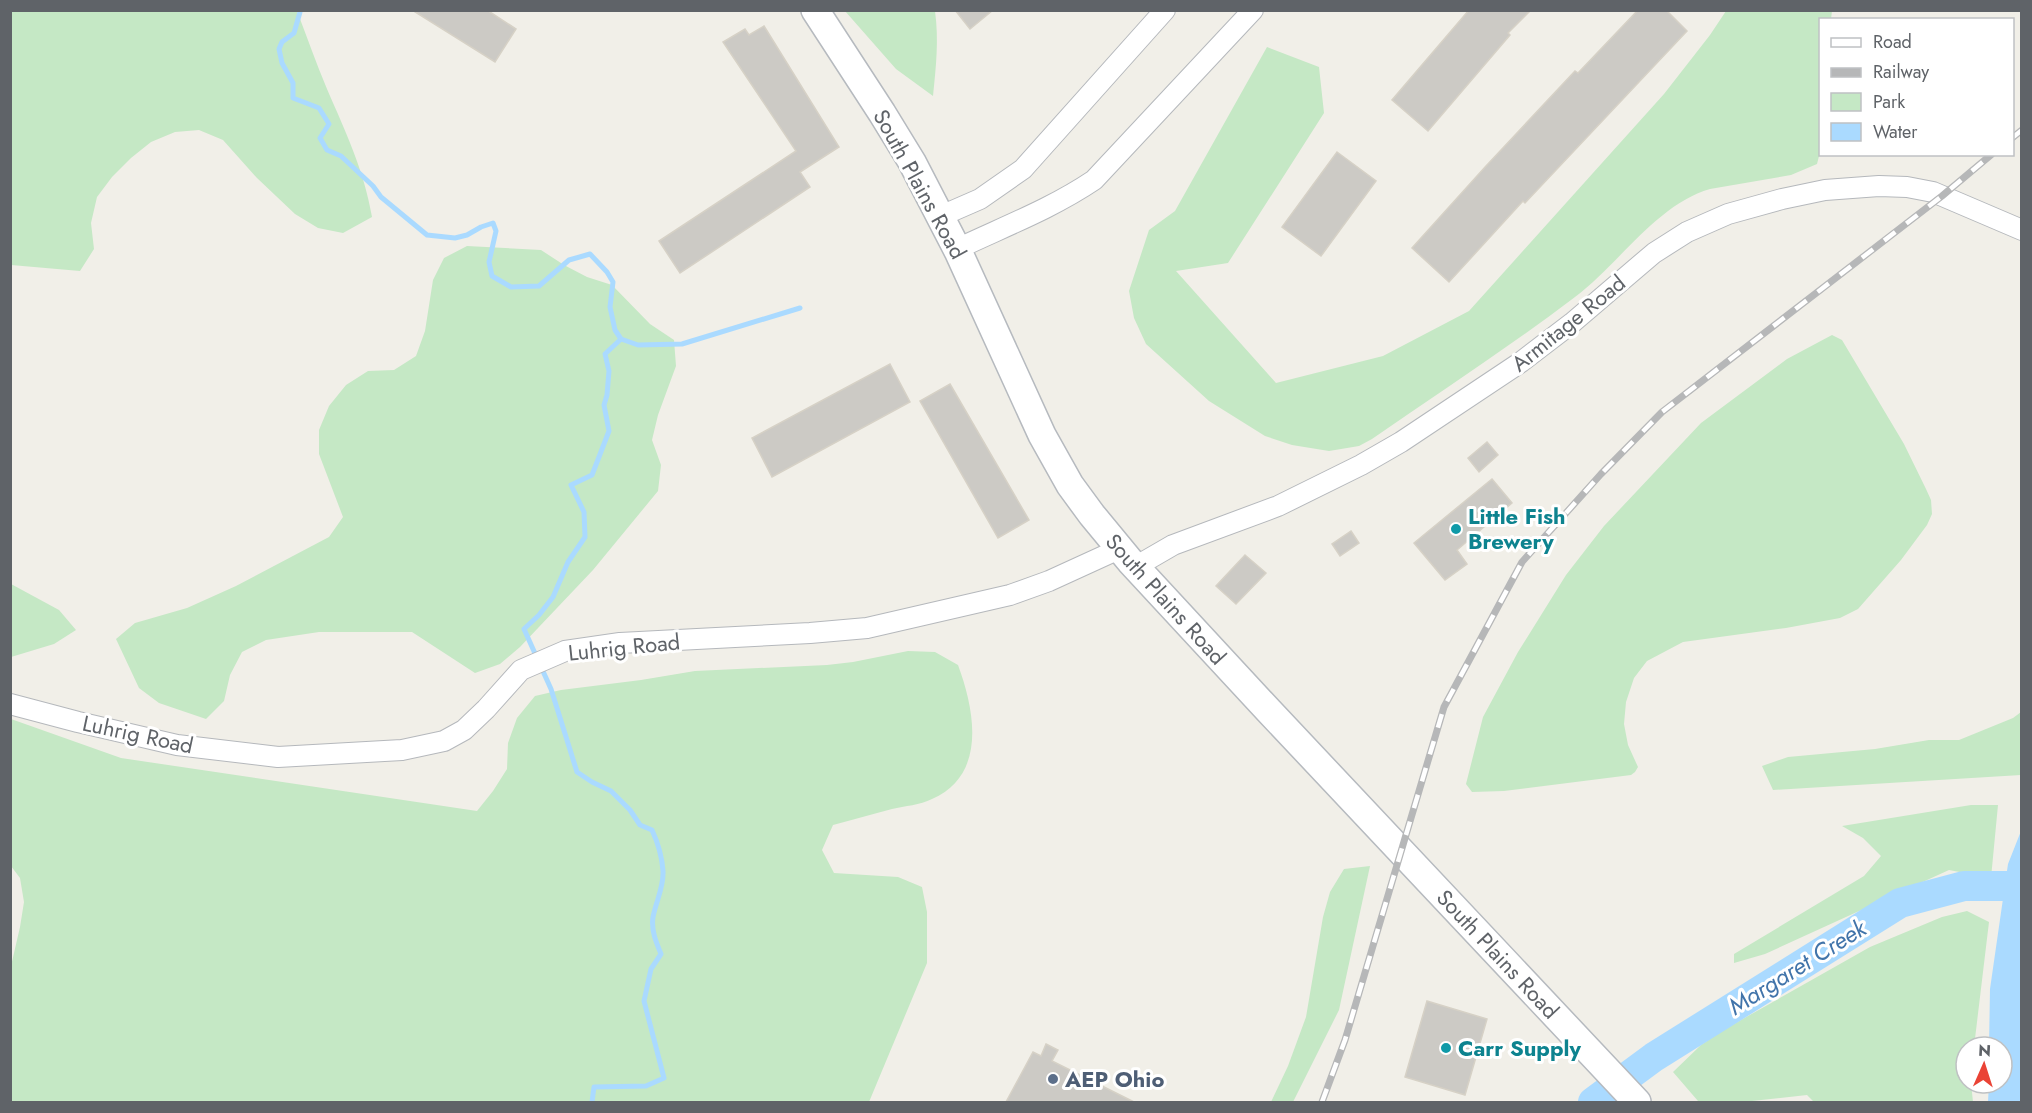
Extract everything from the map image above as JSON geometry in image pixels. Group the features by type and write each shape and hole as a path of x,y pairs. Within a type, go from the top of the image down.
{"main road":[{"name":"South Plains Road","path":"815,10 882,113 941,216 1042,435 1070,485 1092,515 1127,558 1637,1102"}],"street":[{"path":"941,216 980,199 1023,169 1165,10"},
{"path":"957,249 1041,211 1074,194 1094,180 1110,166 1253,10"},
{"name":"Armitage Road","path":"1127,558 1173,545 1278,506 1401,442 1521,362 1572,323 1654,253 1687,232 1728,214 1825,190 1879,186 1907,187 1933,192 2022,230"},
{"name":"Luhrig Road","path":"10,704 177,745 278,757 402,750 444,741 465,730 521,670 565,651 620,643 867,628 1010,595 1127,558"}],"green space":[{"path":"11,10 297,11 354,152 372,217 343,233 318,228 295,214 257,178 223,140 199,130 175,132 151,142 131,158 112,177 97,197 91,223 94,249 80,271 11,265"},
{"path":"845,11 935,11 937,43 933,96 896,69"},
{"path":"1726,11 1832,11 1831,18 1819,18 1819,156 1817,164 1791,175 1710,189 1673,208 1655,221 1575,297 1500,352 1372,439 1359,446 1329,451 1292,445 1265,436 1209,401 1146,344 1134,318 1129,291 1149,230 1175,211 1267,47 1319,67 1324,113 1228,263 1176,271 1276,383 1383,356 1469,311 1664,94"},
{"path":"467,246 541,250 587,277 612,285 650,324 674,340 676,366 658,415 652,440 661,465 658,491 593,570 520,647 500,664 475,673 412,632 319,632 266,640 242,652 230,675 224,701 206,719 159,703 139,688 116,639 135,623 187,608 236,586 329,537 343,517 319,454 319,430 329,406 346,385 368,371 394,370 416,356 425,331 433,280 444,258"},
{"path":"1832,335 1842,340 1904,444 1931,500 1932,514 1927,525 1901,560 1858,609 1840,618 1683,642 1647,661 1634,678 1626,702 1624,724 1628,745 1638,767 1631,775 1504,791 1472,792 1466,784 1483,717 1518,652 1566,575 1604,526 1701,423 1787,359"},
{"path":"11,584 59,610 76,630 54,644 11,657"},
{"path":"908,651 935,652 958,665 969,702 972,740 969,758 962,774 950,788 923,803 833,825 822,850 834,873 898,877 922,887 927,912 927,963 869,1102 11,1102 11,966 24,902 20,878 11,866 11,719 121,758 477,811 507,769 508,743 517,718 535,696 561,690 695,671 827,665"},
{"path":"2021,712 2021,775 1773,790 1762,766 1788,757 1875,749 1929,740 1959,740 2013,718"},
{"path":"1971,805 1998,805 1991,878 1949,870 1765,954 1734,963 1734,954 1864,876 1881,856 1863,838 1842,826"},
{"path":"1370,866 1339,1010 1293,1102 1271,1102 1288,1066 1306,1017 1323,917 1330,892 1344,869"},
{"path":"1967,911 1989,922 1975,1035 1954,1035 1954,1095 1972,1095 1973,1102 1814,1102 1807,1095 1752,1101 1698,1101 1673,1072 1701,1045 1725,1029 1870,947 1942,917"}],"water":[{"path":"2021,831 2021,1102 1988,1102 1988,1095 2014,1095 2014,1035 1989,1035 1990,989 2008,864"}],"building":[{"path":"412,10 487,10 516,29 495,62"},
{"path":"955,10 993,10 970,29"},
{"path":"1469,10 1531,10 1508,33 1510,35 1428,131 1392,100"},
{"path":"1638,10 1666,10 1687,31 1525,203 1523,201 1449,282 1412,248 1575,71 1578,73"},
{"path":"764,26 839,147 800,172 810,187 680,273 659,241 796,151 723,42 745,29 749,35"},
{"path":"1337,152 1376,181 1321,256 1282,227"},
{"path":"890,364 910,402 772,477 752,438"},
{"path":"950,384 1029,520 998,538 920,401"},
{"path":"1487,442 1498,455 1479,472 1468,458"},
{"name":"Little Fish Brewery","path":"1492,479 1512,503 1457,550 1467,564 1445,580 1414,543"},
{"path":"1351,531 1359,543 1340,556 1332,544"},
{"path":"1245,555 1266,573 1236,604 1216,586"},
{"name":"Carr Supply","path":"1427,1001 1487,1019 1465,1095 1405,1077"},
{"name":"AEP Ohio","path":"1046,1044 1058,1050 1052,1061 1134,1102 1006,1102 1033,1052 1041,1056"}],"waterway":[{"path":"299,10 294,33 282,42 279,49 282,63 293,83 293,98 319,108 329,124 320,138 327,150 341,156 373,186 381,197 427,235 455,238 493,223 496,231 489,262 492,276 511,287 539,286 569,260 590,254 613,282 610,307 615,330 621,339 605,354 609,371 604,405 609,431 592,475 571,485 584,512 585,537 568,562 553,597 524,629 551,689 577,772 611,791 630,810 640,825 652,830 662,865 663,877 653,922 654,936 661,954 651,969 644,1001 664,1078 646,1086 594,1087 592,1102"},
{"path":"621,339 638,345 682,344 800,308"},
{"name":"Margaret Creek","path":"1593,1102 1654,1057 1900,903 1964,886 2022,886"}],"railway":[{"path":"2014,136 2022,130"},
{"path":"1322,1102 1345,1040 1444,707 1522,562 1601,474 1662,412 1942,196 1990,156"}],"place":[{"name":"Little Fish Brewery","path":"1456,529"},
{"name":"Carr Supply","path":"1446,1048"},
{"name":"AEP Ohio","path":"1053,1079"}]}
